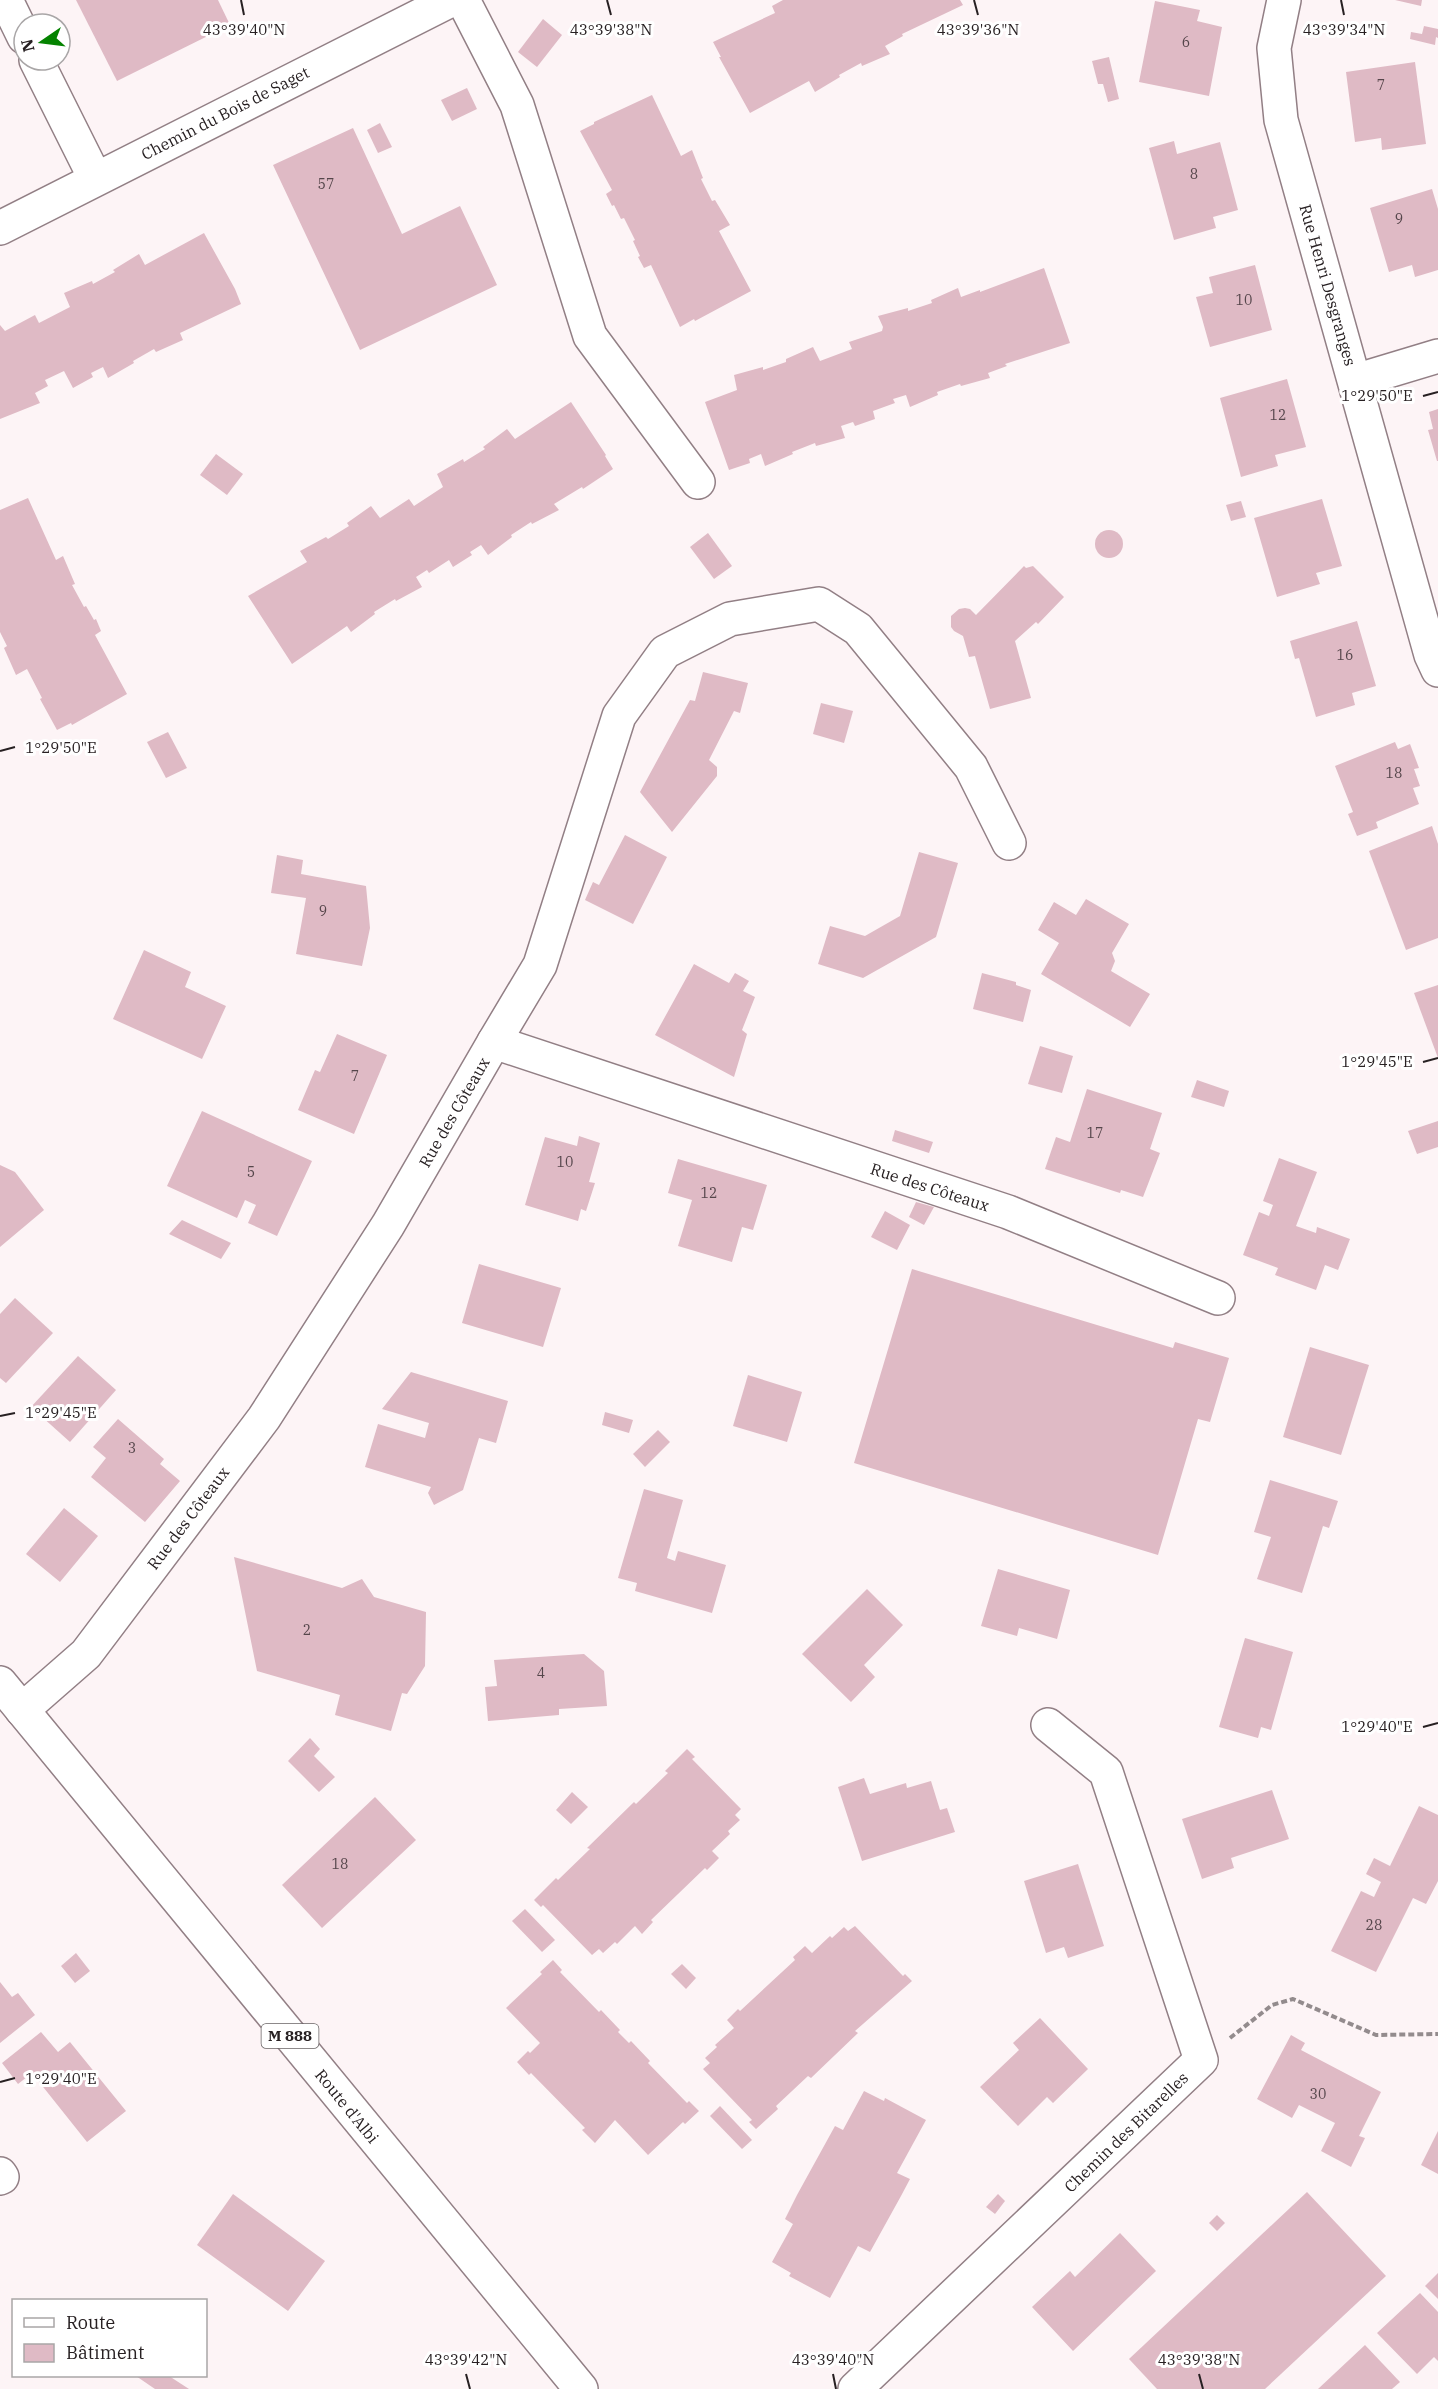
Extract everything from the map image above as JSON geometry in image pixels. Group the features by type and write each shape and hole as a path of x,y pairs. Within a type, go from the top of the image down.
{"street":[{"name":"Chemin du Bois de Saget","path":"0,228 451,0"},
{"path":"463,0 517,105 590,336 698,482"},
{"name":"Rue Henri Desgranges","path":"1284,0 1274,48 1281,120 1379,474 1431,655 1438,670"},
{"path":"42,72 95,178"},
{"path":"1355,381 1438,356"},
{"path":"494,1042 540,965 619,716 665,652 730,619 819,604 858,629 971,767 1009,843"},
{"name":"Rue des Côteaux","path":"22,1710 86,1654 264,1418 388,1225 494,1042 1008,1212 1218,1298"},
{"name":"Route d'Albi","path":"0,1683 581,2389"},
{"name":"Chemin des Bitarelles","path":"855,2389 1201,2060 1106,1772 1048,1725"}],"path":[{"path":"1201,2060 1272,2005 1293,1999 1377,2035 1438,2034"}],"building":[{"path":"76,0 218,0 230,25 117,81"},
{"path":"783,0 960,0 963,5 902,34 903,36 885,46 890,54 862,66 861,63 815,92 809,81 750,113 713,42 775,13 772,6"},
{"path":"1395,0 1422,0 1421,6"},
{"path":"1155,1 1200,10 1197,21 1222,27 1209,96 1139,82"},
{"path":"543,19 562,35 537,67 518,52"},
{"path":"1424,26 1438,29 1435,45 1410,39 1411,32 1422,34"},
{"path":"1109,57 1119,99 1108,102 1103,84 1098,84 1092,61"},
{"path":"1415,62 1426,144 1382,150 1381,138 1355,142 1346,72"},
{"path":"467,88 477,109 452,121 441,100"},
{"path":"652,95 681,156 692,150 703,178 701,179 712,201 715,200 730,225 719,231 751,291 680,327 651,265 644,268 638,257 640,256 633,241 635,240 624,218 621,219 606,194 612,190 580,131"},
{"path":"380,123 392,147 378,153 367,130"},
{"path":"353,128 402,234 460,206 497,285 360,350 273,165"},
{"path":"1174,141 1177,154 1220,142 1238,210 1213,217 1216,228 1174,240 1149,148"},
{"path":"1432,189 1438,209 1438,270 1415,277 1412,265 1389,272 1370,208"},
{"path":"204,233 241,304 180,333 183,340 156,352 154,349 108,378 103,367 91,373 93,377 73,388 64,371 45,380 48,386 35,393 40,403 0,419 0,325 5,331 35,315 39,323 70,307 64,293 92,281 93,284 115,272 113,270 139,254 145,265"},
{"path":"1255,265 1272,330 1210,347 1196,297 1213,293 1209,277"},
{"path":"1044,268 1070,343 1005,364 1007,366 988,373 990,378 961,386 960,384 937,392 938,395 910,407 906,395 893,399 895,403 873,411 875,419 855,426 853,422 841,426 845,438 816,446 815,443 765,466 761,454 749,459 750,463 729,470 705,402 737,390 734,375 763,367 763,370 786,362 786,359 813,347 820,361 852,349 849,342 882,331 883,327 878,316 908,308 908,311 932,303 931,300 958,288 961,297 980,290 980,292"},
{"path":"1287,379 1306,447 1275,455 1278,466 1241,477 1220,398"},
{"path":"571,402 613,469 583,489 582,487 554,504 559,510 532,524 531,522 511,535 512,537 488,555 481,545 470,552 472,555 453,567 449,560 429,573 427,570 416,577 422,587 396,601 395,599 374,612 375,614 351,632 347,626 292,664 248,596 307,562 300,551 326,537 328,539 349,526 347,523 371,506 380,518 409,499 414,506 443,487 437,474 463,459 464,462 485,449 483,447 507,429 515,439"},
{"path":"1438,409 1437,461 1428,430 1433,429 1429,412"},
{"path":"216,454 243,474 227,495 200,475"},
{"path":"28,498 56,560 63,556 75,584 72,585 84,607 86,606 94,620 96,619 101,631 95,635 127,694 72,725 71,723 57,730 27,669 16,675 4,648 7,646 0,632 0,510"},
{"path":"1322,499 1342,566 1316,573 1320,584 1277,597 1254,518"},
{"path":"1241,501 1246,517 1231,521 1226,505"},
{"path":"1109,530 1119,534 1123,544 1119,554 1109,558 1099,554 1095,544 1099,534"},
{"path":"708,533 732,566 714,579 690,547"},
{"path":"1024,566 1026,568 1033,566 1064,597 1038,624 1036,622 1015,641 1031,698 990,709 975,656 969,657 963,636 951,627 951,616 959,609 965,608 970,609 976,615"},
{"path":"1357,621 1376,686 1352,693 1355,705 1316,717 1299,658 1295,659 1290,641"},
{"path":"703,672 748,683 740,713 734,711 709,760 717,767 717,776 672,832 640,792 690,700 695,701"},
{"path":"821,703 853,711 844,743 813,734"},
{"path":"168,732 187,768 166,778 147,742"},
{"path":"1395,742 1398,749 1410,744 1419,768 1414,769 1420,786 1413,788 1419,804 1376,822 1378,828 1357,836 1348,814 1353,812 1335,766"},
{"path":"1432,826 1438,844 1438,938 1406,950 1369,851"},
{"path":"625,835 667,857 633,924 585,900 593,882 599,885"},
{"path":"919,852 958,863 936,937 863,978 818,964 830,926 865,936 900,916"},
{"path":"277,855 303,860 301,874 366,886 370,928 362,966 296,954 306,898 271,893"},
{"path":"1086,899 1129,924 1112,953 1115,961 1111,971 1150,994 1130,1027 1041,974 1059,943 1038,930 1054,902 1076,915"},
{"path":"144,950 191,972 185,987 226,1006 202,1059 113,1019"},
{"path":"694,964 729,983 735,973 749,981 743,991 755,997 742,1030 747,1034 734,1077 655,1035"},
{"path":"982,973 1016,982 1016,985 1031,990 1023,1022 973,1009"},
{"path":"1438,985 1438,1058 1414,993"},
{"path":"337,1034 387,1055 354,1134 298,1110 315,1070 320,1072"},
{"path":"1040,1046 1073,1056 1062,1093 1028,1084"},
{"path":"1197,1080 1229,1091 1224,1107 1191,1097"},
{"path":"1087,1089 1162,1113 1150,1149 1160,1153 1143,1197 1121,1190 1120,1193 1045,1169 1056,1137 1070,1142"},
{"path":"202,1111 312,1161 277,1236 248,1223 256,1205 245,1200 237,1218 167,1186"},
{"path":"1438,1121 1438,1147 1417,1154 1408,1131"},
{"path":"895,1130 933,1142 929,1153 892,1141"},
{"path":"579,1136 600,1143 589,1182 595,1183 586,1211 581,1209 578,1221 525,1205 545,1137 577,1146"},
{"path":"1279,1158 1317,1172 1296,1226 1316,1233 1317,1227 1350,1239 1338,1270 1325,1265 1316,1290 1275,1275 1278,1268 1243,1255 1259,1212 1269,1216 1273,1205 1263,1201"},
{"path":"678,1159 767,1185 753,1230 742,1227 732,1262 678,1246 692,1200 668,1193"},
{"path":"0,1165 15,1172 44,1210 0,1247"},
{"path":"916,1202 934,1207 924,1225 909,1217"},
{"path":"885,1211 910,1225 897,1250 871,1237"},
{"path":"182,1220 231,1243 221,1259 169,1234"},
{"path":"479,1264 561,1288 543,1347 462,1323"},
{"path":"912,1269 1173,1348 1175,1342 1229,1358 1210,1422 1198,1419 1158,1555 854,1463"},
{"path":"15,1298 53,1333 6,1383 0,1378 0,1314"},
{"path":"1310,1347 1369,1365 1341,1455 1283,1437"},
{"path":"78,1356 116,1390 70,1442 31,1407"},
{"path":"411,1372 508,1401 496,1443 479,1438 463,1490 434,1505 428,1493 431,1487 365,1467 378,1424 425,1438 429,1423 382,1409"},
{"path":"748,1375 802,1392 787,1442 733,1426"},
{"path":"605,1412 633,1420 629,1433 602,1425"},
{"path":"118,1419 164,1459 160,1464 180,1481 145,1522 91,1477 106,1458 93,1447"},
{"path":"658,1430 670,1442 645,1467 633,1454"},
{"path":"1270,1480 1338,1501 1329,1528 1323,1526 1302,1593 1257,1579 1271,1537 1254,1532"},
{"path":"644,1489 683,1500 667,1558 675,1561 678,1551 726,1565 712,1613 635,1591 637,1583 618,1578"},
{"path":"64,1508 98,1536 60,1582 26,1554"},
{"path":"234,1557 342,1588 362,1579 374,1597 426,1612 425,1666 407,1694 402,1693 391,1731 335,1715 340,1695 257,1671"},
{"path":"998,1569 1070,1590 1057,1639 1019,1628 1017,1636 981,1626"},
{"path":"867,1589 903,1625 864,1665 875,1677 851,1702 802,1654"},
{"path":"1245,1638 1293,1652 1271,1730 1261,1727 1258,1738 1219,1727"},
{"path":"584,1654 604,1671 607,1706 559,1709 559,1715 488,1721 485,1687 497,1686 494,1660"},
{"path":"310,1738 320,1749 314,1756 335,1777 319,1792 288,1761"},
{"path":"687,1749 695,1757 692,1759 741,1809 735,1815 740,1820 728,1831 730,1834 712,1851 719,1858 707,1870 705,1868 651,1920 653,1922 642,1934 635,1926 617,1944 615,1942 603,1953 599,1949 592,1955 543,1905 541,1907 534,1900 590,1849 587,1848 634,1802 636,1804 668,1773 665,1771"},
{"path":"864,1778 870,1794 906,1783 907,1788 931,1781 940,1810 947,1808 955,1832 862,1861 838,1787"},
{"path":"1272,1790 1289,1839 1231,1858 1234,1868 1202,1879 1182,1819"},
{"path":"572,1792 588,1807 571,1824 556,1810"},
{"path":"375,1797 416,1840 322,1928 282,1885"},
{"path":"1419,1806 1438,1815 1438,1881 1426,1904 1413,1898 1376,1972 1331,1951 1361,1891 1374,1897 1381,1882 1366,1874 1374,1858 1390,1866"},
{"path":"1078,1864 1104,1946 1068,1958 1064,1947 1046,1953 1024,1881"},
{"path":"525,1909 555,1940 542,1952 512,1921"},
{"path":"855,1926 903,1976 905,1974 912,1981 855,2031 858,2033 811,2078 808,2076 776,2106 778,2109 756,2129 749,2122 752,2120 703,2069 710,2063 705,2058 717,2047 715,2045 734,2028 727,2020 738,2009 740,2011 795,1960 793,1957 805,1946 812,1953 830,1936 832,1938 844,1927 848,1931"},
{"path":"76,1953 90,1971 75,1983 61,1966"},
{"path":"553,1960 562,1970 560,1972 599,2012 601,2010 620,2030 618,2032 629,2043 631,2041 650,2061 648,2063 687,2103 689,2101 699,2111 685,2124 683,2122 648,2155 615,2120 595,2143 582,2130 585,2128 531,2073 529,2075 517,2062 540,2043 506,2008 542,1974 540,1972"},
{"path":"682,1964 696,1978 686,1989 671,1974"},
{"path":"0,1982 12,1997 18,1993 35,2015 0,2043"},
{"path":"1040,2018 1088,2069 1053,2103 1047,2097 1018,2126 980,2087 1019,2050 1013,2043"},
{"path":"41,2032 58,2052 70,2042 126,2111 87,2142 32,2073 18,2084 2,2063"},
{"path":"1291,2035 1305,2043 1301,2050 1381,2092 1359,2136 1365,2138 1351,2167 1321,2151 1335,2123 1299,2105 1292,2118 1257,2099"},
{"path":"864,2091 884,2101 885,2098 926,2120 897,2173 910,2179 901,2196 870,2252 858,2246 830,2298 789,2276 791,2273 772,2262 793,2224 785,2219 797,2195 835,2126 843,2130"},
{"path":"720,2106 752,2140 742,2149 710,2116"},
{"path":"1438,2131 1438,2174 1421,2165"},
{"path":"1307,2192 1386,2276 1265,2389 1157,2389 1129,2359"},
{"path":"233,2194 325,2261 288,2311 197,2245"},
{"path":"998,2194 1005,2201 995,2214 986,2207"},
{"path":"1217,2215 1225,2223 1217,2231 1209,2223"},
{"path":"1120,2233 1156,2271 1073,2351 1032,2307 1070,2271 1075,2277"},
{"path":"1438,2273 1438,2299 1425,2286"},
{"path":"1420,2293 1438,2312 1438,2361 1434,2357 1417,2374 1377,2333"},
{"path":"1365,2345 1400,2382 1392,2389 1318,2389"},
{"path":"137,2377 171,2377 189,2389 155,2389"}]}
